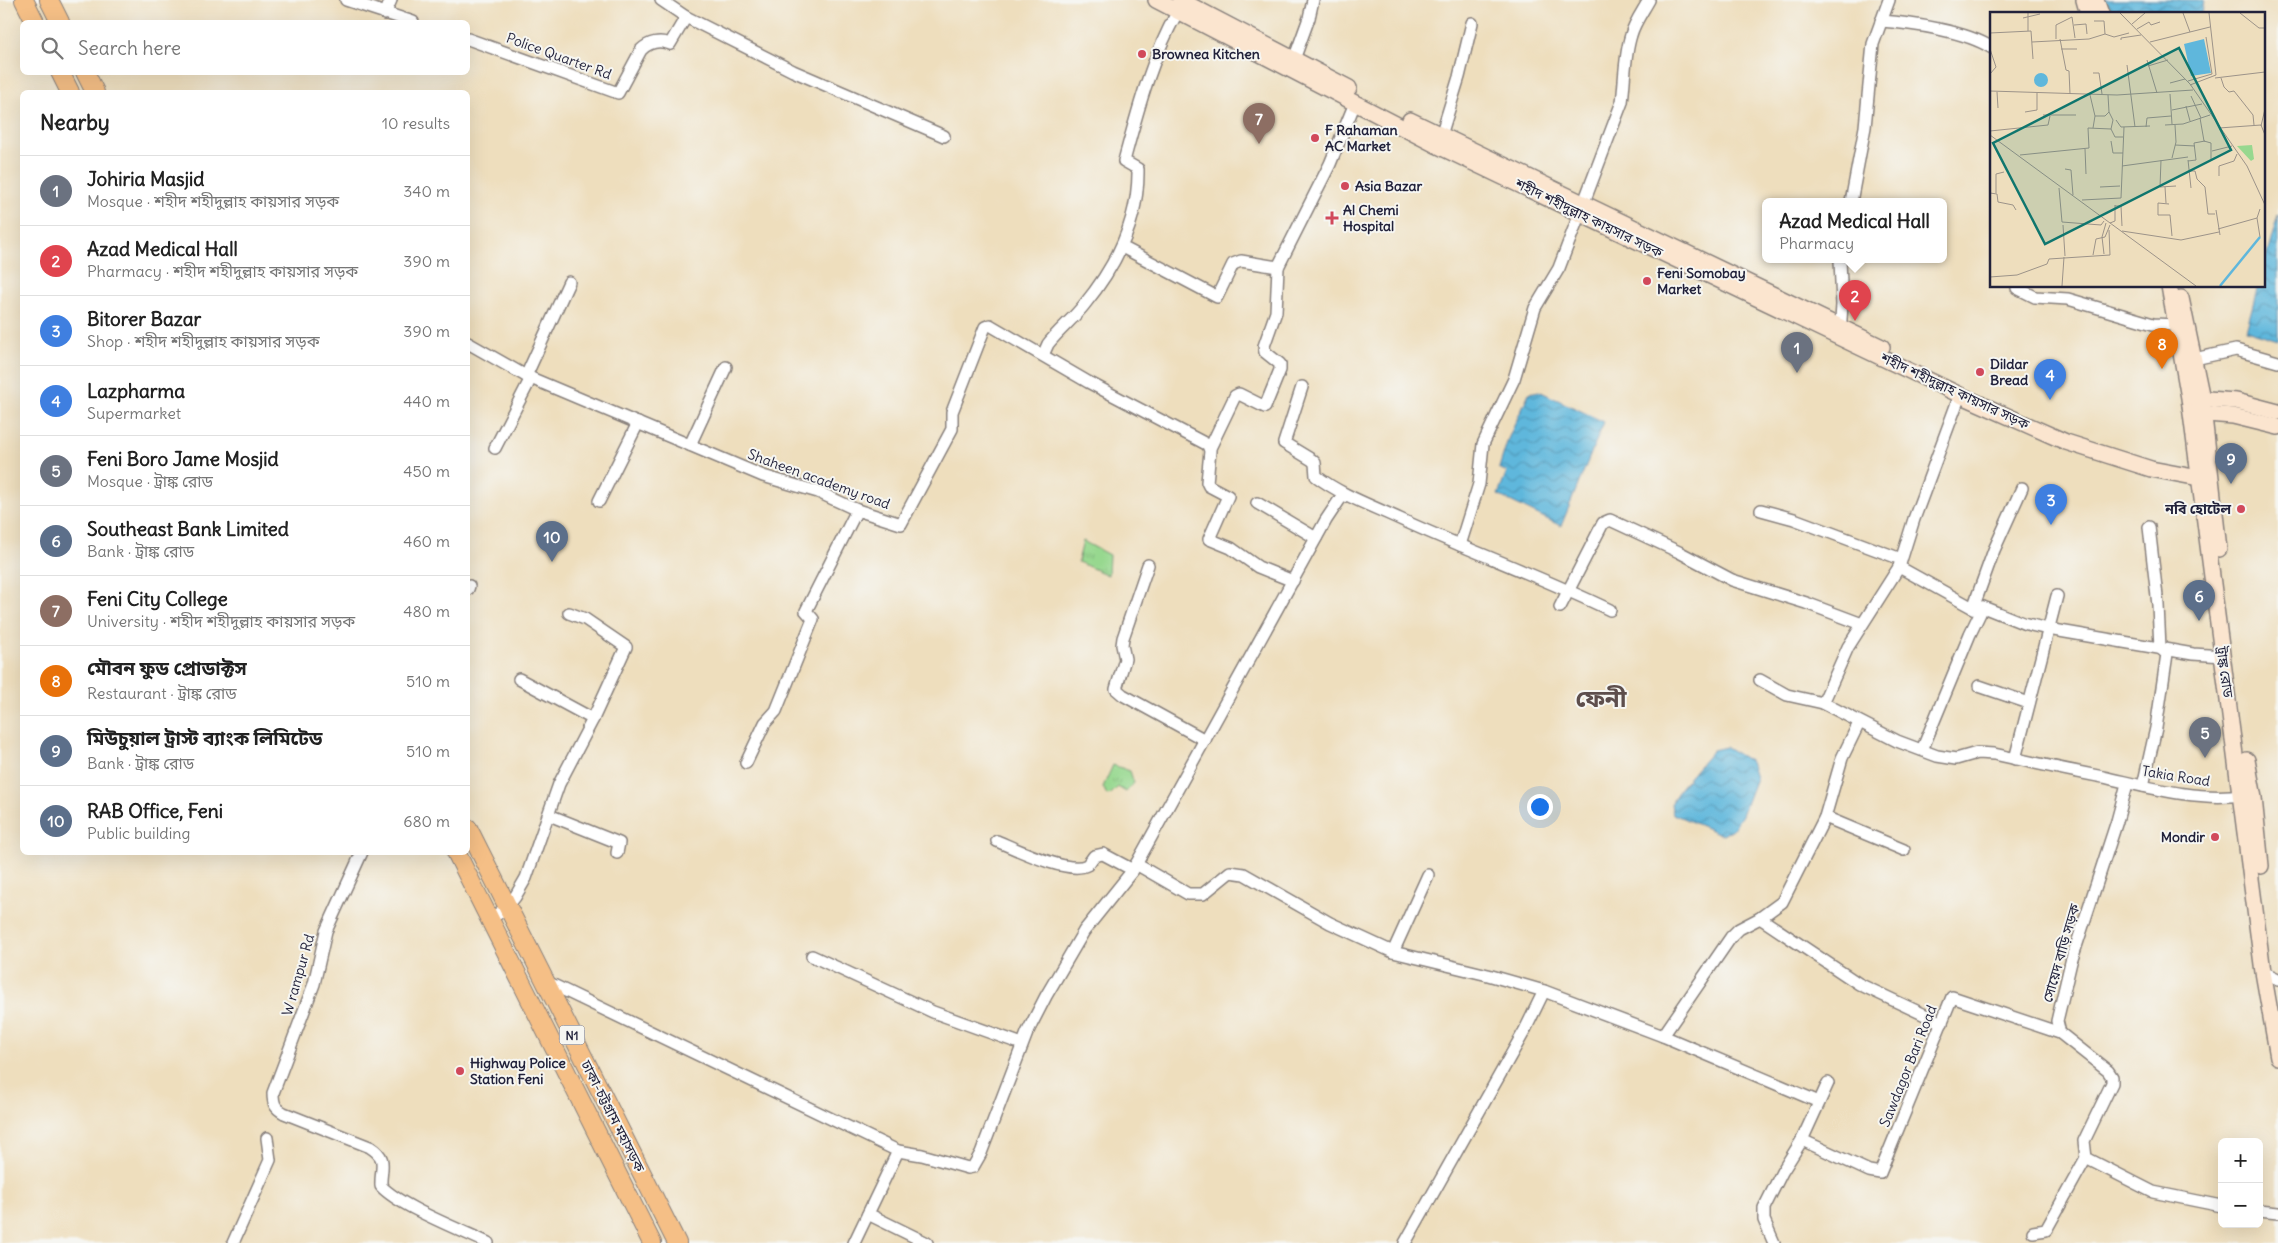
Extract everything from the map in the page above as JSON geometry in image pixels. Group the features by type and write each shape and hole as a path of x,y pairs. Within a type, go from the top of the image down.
{"highway":[{"path":"24,0 34,20"},
{"path":"49,0 59,20"},
{"path":"62,75 69,90"},
{"path":"86,75 94,90"},
{"name":"ঢাকা-চট্টগ্রাম মহাসড়ক","path":"470,832 677,1243"},
{"name":"ঢাকা-চট্টগ্রাম মহাসড়ক","path":"458,855 652,1243"}],"main road":[{"name":"শহীদ শহীদুল্লাহ কায়সার সড়ক","path":"1156,0 1179,6 1439,141"},
{"path":"2096,0 2100,12"},
{"name":"শহীদ শহীদুল্লাহ কায়সার সড়ক","path":"1292,63 1356,103 1963,388 2059,430 2153,461 2198,473"},
{"name":"ট্রাঙ্ক রোড","path":"2169,288 2176,325 2197,406 2232,659 2254,798 2278,1057"},
{"name":"ট্রাঙ্ক রোড","path":"2179,288 2194,359 2198,473 2242,795 2278,1004"},
{"name":"শহীদ শহীদুল্লাহ কায়সার সড়ক","path":"1840,331 1960,395 2066,442 2151,469 2198,473"},
{"path":"2197,406 2236,401 2278,412"},
{"path":"2197,406 2278,427"}],"street":[{"path":"346,0 406,20"},
{"path":"385,14 392,0"},
{"path":"661,0 686,17 793,71 944,136"},
{"path":"1292,63 1309,18 1313,0"},
{"path":"1460,545 1479,484 1483,444 1514,379 1535,308 1559,268 1622,102 1627,51 1631,33 1648,0"},
{"path":"1852,198 1865,127 1873,44 1889,0"},
{"path":"1043,355 1048,344 1098,287 1122,247 1129,228 1138,182 1138,169 1124,161 1153,63 1179,6"},
{"name":"Police Quarter Rd","path":"470,40 618,93 644,46 659,41 670,44 686,17"},
{"path":"1880,21 1911,23 1976,40 1990,47"},
{"path":"1439,141 1459,77 1472,23"},
{"path":"1293,581 1258,567 1231,548 1209,538 1228,496 1211,488 1207,482 1210,448 1235,396 1239,394 1265,407 1280,370 1280,364 1266,352 1264,346 1276,312 1278,267 1330,164 1356,103"},
{"path":"1122,247 1218,296 1233,264 1241,261 1278,267"},
{"path":"1840,263 1840,331"},
{"path":"495,448 569,282"},
{"path":"2017,288 2035,297 2068,299 2153,324 2176,325"},
{"name":"Shaheen academy road","path":"470,344 528,377 763,476 818,492 857,510 902,524 952,429 952,412 987,326 990,325 1088,382 1210,448"},
{"path":"2194,359 2241,350 2278,362"},
{"path":"690,445 726,367"},
{"path":"1302,386 1284,443 1315,463 1316,476 1346,495 1569,590 1610,610"},
{"path":"1824,703 1848,647 1900,563 1914,519 1960,395"},
{"path":"599,501 638,423"},
{"path":"1922,750 1970,634 1994,550 2022,488"},
{"path":"545,981 898,1151 922,1155 968,1168 973,1167 981,1153 1022,1044 1046,996 1084,931 1134,867 1316,538 1340,499 1346,495"},
{"path":"1257,503 1316,538"},
{"path":"746,763 765,723 776,711 813,619 806,611 857,510"},
{"path":"1761,510 1794,519 1900,563 1978,607 2023,623 2194,654 2223,656"},
{"path":"1560,607 1603,523 1610,520 1679,552 1732,580 1806,603 1862,624"},
{"path":"2143,786 2156,728 2167,654 2160,648 2158,605 2149,527"},
{"path":"1148,565 1123,638 1122,645 1125,658 1116,689 1123,695 1204,740"},
{"path":"2015,759 2057,596"},
{"path":"491,919 507,907 526,878 559,784 594,719 626,647 585,619 569,613"},
{"path":"519,679 594,719"},
{"name":"Takia Road","path":"1760,680 1787,695 1824,703 1859,723 1897,741 1937,756 1956,759 1977,753 2015,759 2127,784 2202,796 2218,798 2242,795"},
{"path":"1979,686 2029,702"},
{"path":"1663,1036 1731,937 1739,929 1760,918 1782,902 1825,817 1842,758 1859,723"},
{"name":"সোয়েদ বাড়ি সড়ক","path":"2060,1032 2057,1021 2071,962 2118,820 2127,784"},
{"path":"548,815 619,843 617,853"},
{"path":"1825,817 1904,850"},
{"path":"997,841 1054,863 1076,867 1088,864 1094,856 1103,854 1188,894 1203,894 1230,872 1244,874 1330,923 1393,952 1488,975 1544,992 1663,1036 1820,1102"},
{"name":"W rampur Rd","path":"361,855 326,931 314,984 273,1093 276,1108 370,1147 380,1153 382,1159 381,1186 386,1191 400,1201 488,1243"},
{"path":"1393,952 1428,876"},
{"path":"1760,918 1859,984 1942,1023"},
{"path":"812,956 933,1012 1022,1044"},
{"path":"1405,1243 1525,1030 1544,992"},
{"name":"Sawdagor Bari Road","path":"1802,1140 1869,1171 1880,1173 1952,997 2060,1032"},
{"path":"2033,1232 2046,1230 2086,1158 2084,1142 2112,1083 2112,1077 2108,1070 2060,1032"},
{"path":"1774,1243 1764,1220 1764,1208 1782,1172 1802,1140 1828,1083"},
{"path":"233,1243 270,1160 267,1138"},
{"path":"854,1243 898,1151"},
{"path":"2086,1158 2153,1192 2218,1205"},
{"path":"2263,1211 2278,1213"},
{"path":"868,1214 927,1243"}],"green space":[{"path":"1083,541 1109,555 1108,575 1078,562"},
{"path":"1113,765 1130,771 1134,783 1126,792 1118,787 1111,794 1107,795 1103,787"}],"water":[{"path":"2103,0 2204,0 2202,12 2106,12"},
{"path":"2278,215 2278,340 2246,330 2257,288 2266,288 2266,258"},
{"path":"1539,391 1604,422 1561,526 1498,495 1507,472 1499,468 1508,439 1529,393"},
{"path":"1726,747 1751,762 1756,778 1742,815 1733,829 1723,835 1673,814 1671,804 1680,788 1713,750"}],"place":[{"name":"Brownea Kitchen","path":"1142,54"},
{"name":"F Rahaman AC Market","path":"1315,138"},
{"name":"Feni City College","path":"1259,144"},
{"name":"Asia Bazar","path":"1345,186"},
{"name":"Al Chemi Hospital","path":"1332,218"},
{"name":"Feni Somobay Market","path":"1647,281"},
{"name":"Azad Medical Hall","path":"1855,321"},
{"name":"মৌবন ফুড প্রোডাক্টস","path":"2162,369"},
{"name":"Dildar Bread","path":"1980,372"},
{"name":"Johiria Masjid","path":"1797,373"},
{"name":"Lazpharma","path":"2050,400"},
{"name":"মিউচুয়াল ট্রাস্ট ব্যাংক লিমিটেড","path":"2231,484"},
{"name":"নবি হোটেল","path":"2241,509"},
{"name":"Bitorer Bazar","path":"2051,525"},
{"name":"RAB Office, Feni","path":"552,562"},
{"name":"Southeast Bank Limited","path":"2199,621"},
{"name":"Feni Boro Jame Mosjid","path":"2205,758"},
{"name":"Mondir","path":"2215,837"},
{"name":"Highway Police Station Feni","path":"460,1071"}],"district":[{"name":"ফেনী","path":"1601,698"}]}
